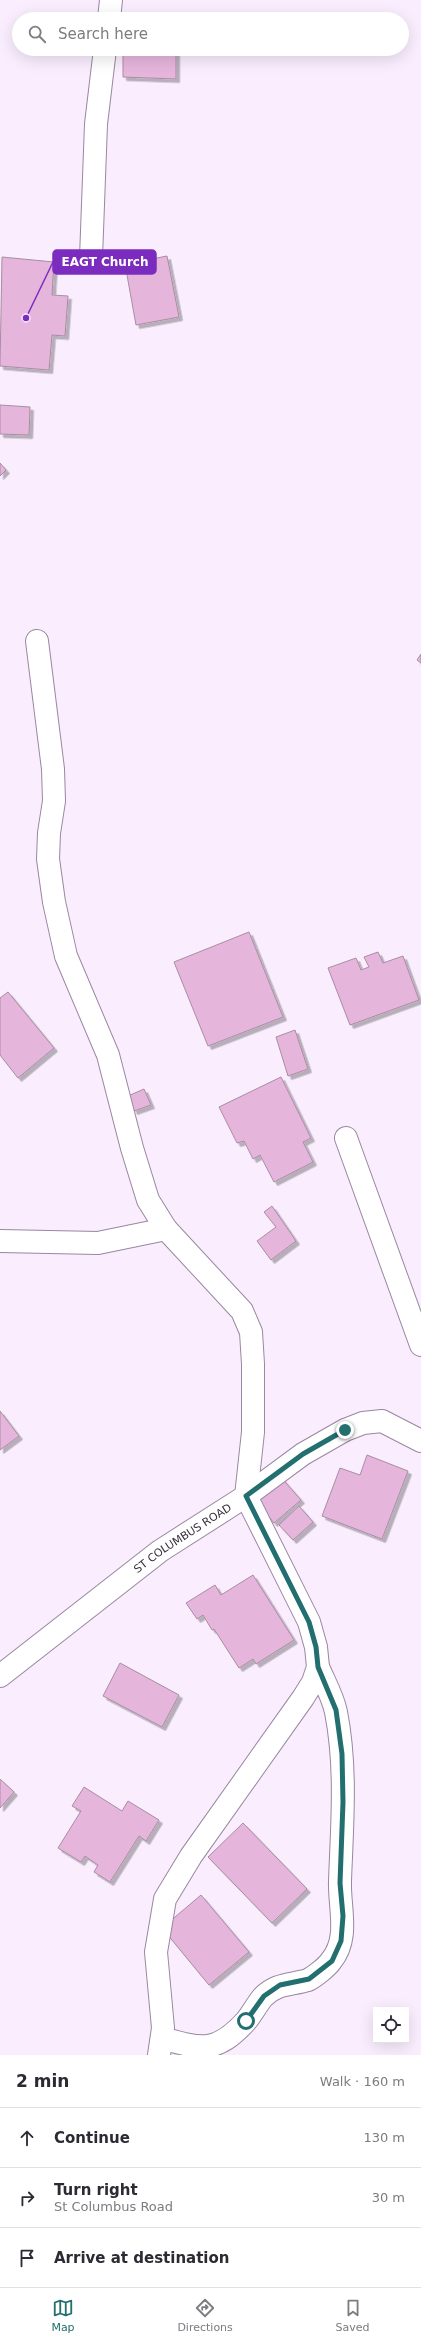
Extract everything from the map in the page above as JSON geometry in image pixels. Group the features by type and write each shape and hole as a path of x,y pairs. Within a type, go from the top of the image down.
{"street":[{"path":"110,12 111,0"},
{"path":"91,258 96,124 104,56"},
{"path":"37,641 53,769 54,801 49,833 48,860 54,902 66,956 108,1055 132,1148 148,1200 166,1229 242,1311 251,1332 253,1364 252,1432 246,1496 309,1622 316,1647 318,1667 336,1710 342,1754 343,1846 340,1883 343,1916 341,1941 332,1961 309,1979 280,1985 264,1996 246,2021 222,2043 196,2048 160,2047 163,2028 156,1952 165,1899 195,1850 304,1698 313,1682 318,1667"},
{"path":"346,1138 421,1344"},
{"path":"0,1241 98,1243 166,1229"},
{"name":"ST COLUMBUS ROAD","path":"5,1666 160,1551 246,1496 303,1454 345,1430 364,1423 382,1422 421,1441"}],"building":[{"path":"123,56 176,56 176,79 123,77"},
{"path":"167,256 179,317 136,325 125,264"},
{"path":"2,257 54,262 52,295 68,296 65,336 52,335 49,370 0,366"},
{"path":"0,405 30,407 29,435 0,434"},
{"path":"0,463 6,470 0,476"},
{"path":"421,654 421,663 417,660"},
{"path":"249,932 283,1017 208,1046 174,962"},
{"path":"378,952 383,963 403,956 419,1000 350,1025 328,968 356,958 361,970 369,967 364,957"},
{"path":"8,992 54,1048 18,1078 0,1055 0,998"},
{"path":"295,1030 308,1069 288,1076 276,1037"},
{"path":"281,1077 311,1138 303,1142 313,1162 274,1182 260,1155 253,1159 244,1141 237,1143 219,1107"},
{"path":"144,1089 151,1105 134,1111 128,1096"},
{"path":"272,1206 296,1241 271,1260 257,1241 276,1227 264,1212"},
{"path":"0,1411 19,1436 0,1450"},
{"path":"367,1455 408,1471 382,1539 322,1516 340,1468 360,1475"},
{"path":"279,1475 301,1500 274,1523 253,1498"},
{"path":"299,1506 313,1522 293,1540 279,1525"},
{"path":"253,1575 294,1640 256,1664 253,1659 239,1668 214,1629 212,1630 203,1615 197,1619 186,1603 215,1585 221,1595"},
{"path":"120,1663 179,1695 162,1727 103,1696"},
{"path":"0,1779 14,1792 0,1808"},
{"path":"84,1787 122,1811 128,1801 159,1820 146,1841 139,1836 110,1882 94,1872 98,1865 85,1856 81,1862 58,1848 81,1811 72,1806"},
{"path":"243,1823 307,1889 272,1923 208,1857"},
{"path":"201,1895 249,1952 209,1985 162,1928"}],"place":[{"name":"EAGT Church","path":"26,318"}],"route":[{"path":"246,2021 264,1996 280,1985 309,1979 332,1961 341,1941 343,1916 340,1883 343,1846 342,1754 336,1710 318,1667 316,1647 309,1622 280,1567 246,1496 303,1454 345,1430"}]}
